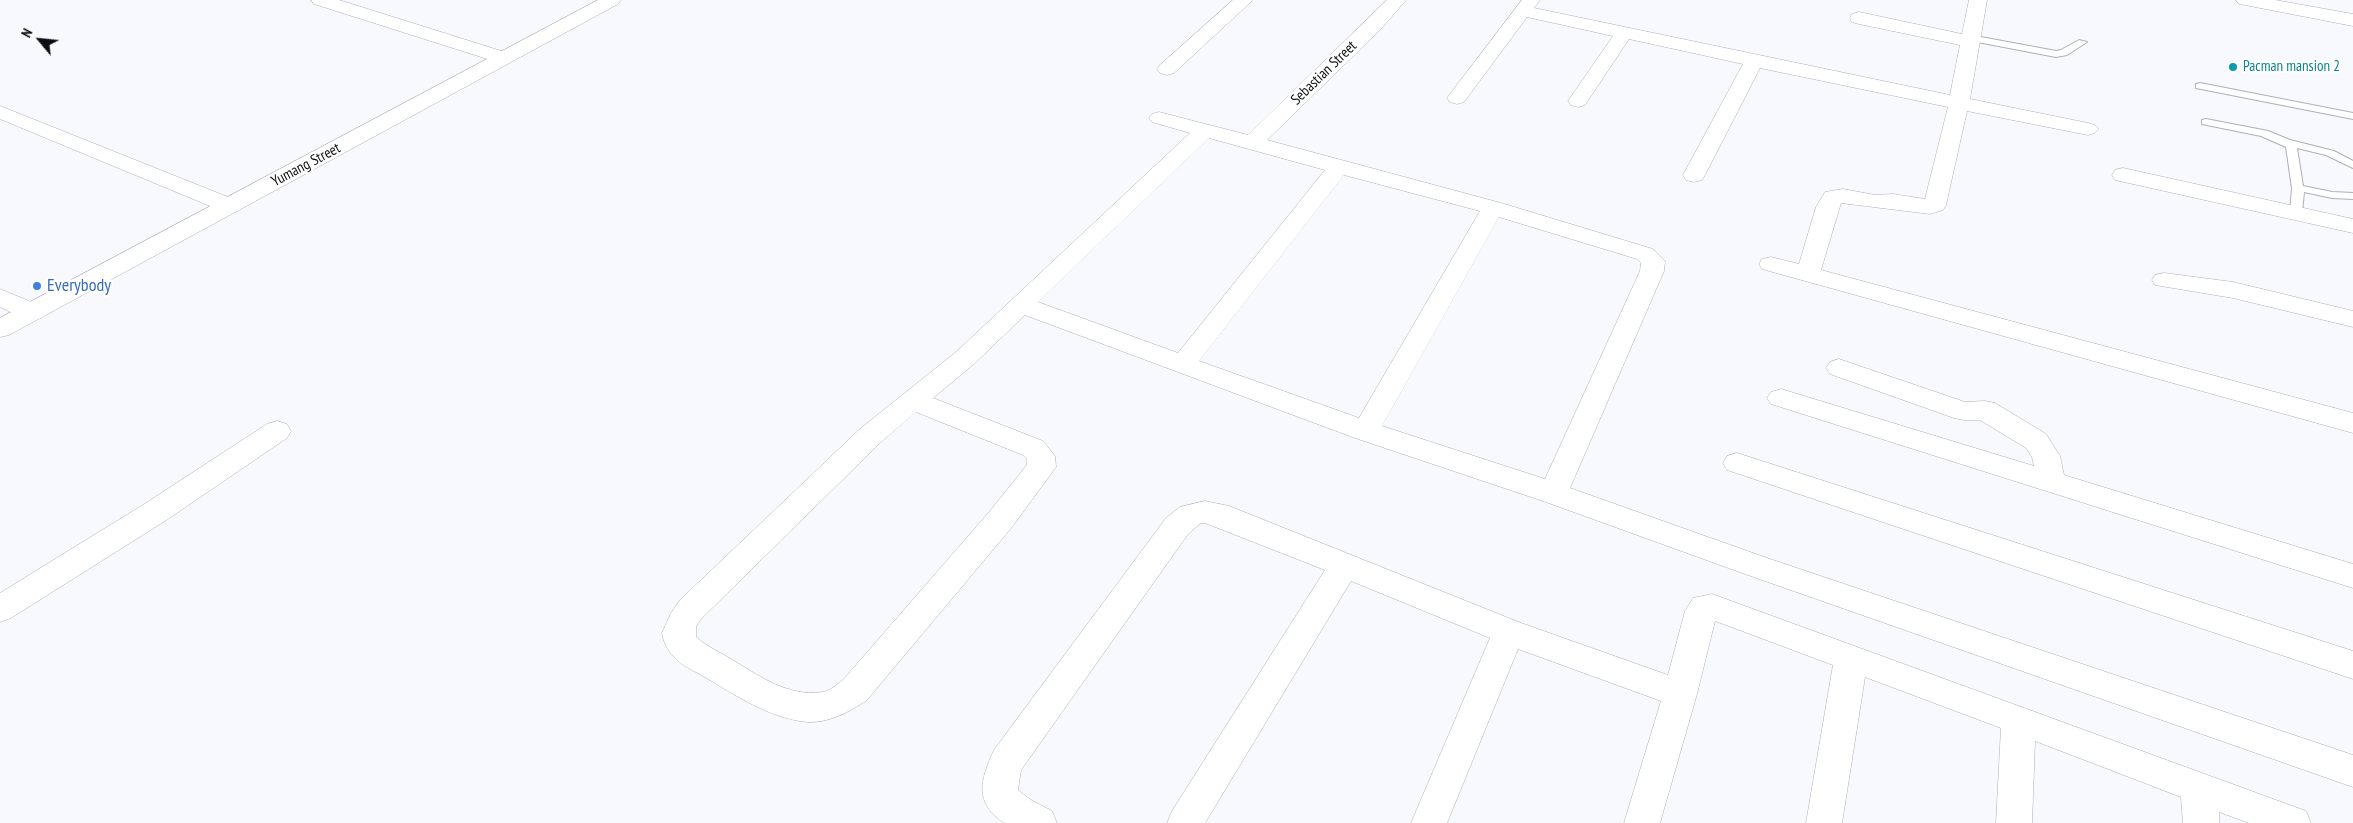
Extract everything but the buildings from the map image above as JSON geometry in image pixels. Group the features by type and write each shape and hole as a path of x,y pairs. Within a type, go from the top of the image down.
{"street":[{"path":"320,0 504,58"},
{"name":"Yumang Street","path":"0,329 612,0"},
{"path":"1167,69 1244,0"},
{"name":"Sebastian Street","path":"1251,144 1374,25 1396,0"},
{"path":"1808,274 1827,207 1833,197 1875,202 1893,201 1930,207 1935,205 1959,103 1978,0"},
{"path":"2245,0 2353,20"},
{"path":"1457,98 1527,5 1624,33 2088,129"},
{"path":"1860,18 1970,39"},
{"path":"1578,101 1624,33"},
{"path":"1694,175 1754,61"},
{"path":"0,112 230,206"},
{"path":"1159,118 1493,208 1645,254 1652,258 1654,265 1553,493"},
{"path":"914,401 1033,448 1041,456 1042,467 1001,519 855,690 838,702 818,706 794,705 759,694 697,656 686,647 679,636 680,624 691,609 871,435 965,358 1204,131"},
{"path":"1182,365 1339,167"},
{"path":"2123,175 2353,226"},
{"path":"1365,430 1493,208"},
{"path":"1771,264 2353,423"},
{"path":"2164,280 2232,290 2353,319"},
{"path":"0,297 32,312"},
{"path":"1021,305 1365,430 1553,493 1756,566 2353,771"},
{"path":"1839,368 1964,411 1985,410 2036,441 2046,456 2051,482"},
{"path":"1781,398 2353,576"},
{"path":"0,609 158,510 277,430"},
{"path":"1738,463 2353,665"},
{"path":"1039,823 1003,802 998,790 1000,774 1018,746 1186,517 1194,511 1204,510 1218,514 1509,632 1680,694"},
{"path":"1185,823 1344,565"},
{"path":"1642,823 1680,694 1701,611 1704,607 1712,607 2293,823"},
{"path":"1429,823 1509,632"},
{"path":"1824,823 1851,658"},
{"path":"2014,823 2019,720"},
{"path":"2199,787 2201,823"}],"lane":[{"path":"1970,39 2056,54 2064,53 2082,42"},
{"path":"2200,86 2353,116"},
{"path":"2206,122 2270,136 2330,153 2353,165"},
{"path":"2288,142 2291,146 2299,188 2296,213"},
{"path":"2299,188 2332,195 2353,196"}],"place":[{"name":"Pacman mansion 2","path":"2233,67"},
{"name":"Everybody","path":"37,286"}]}
